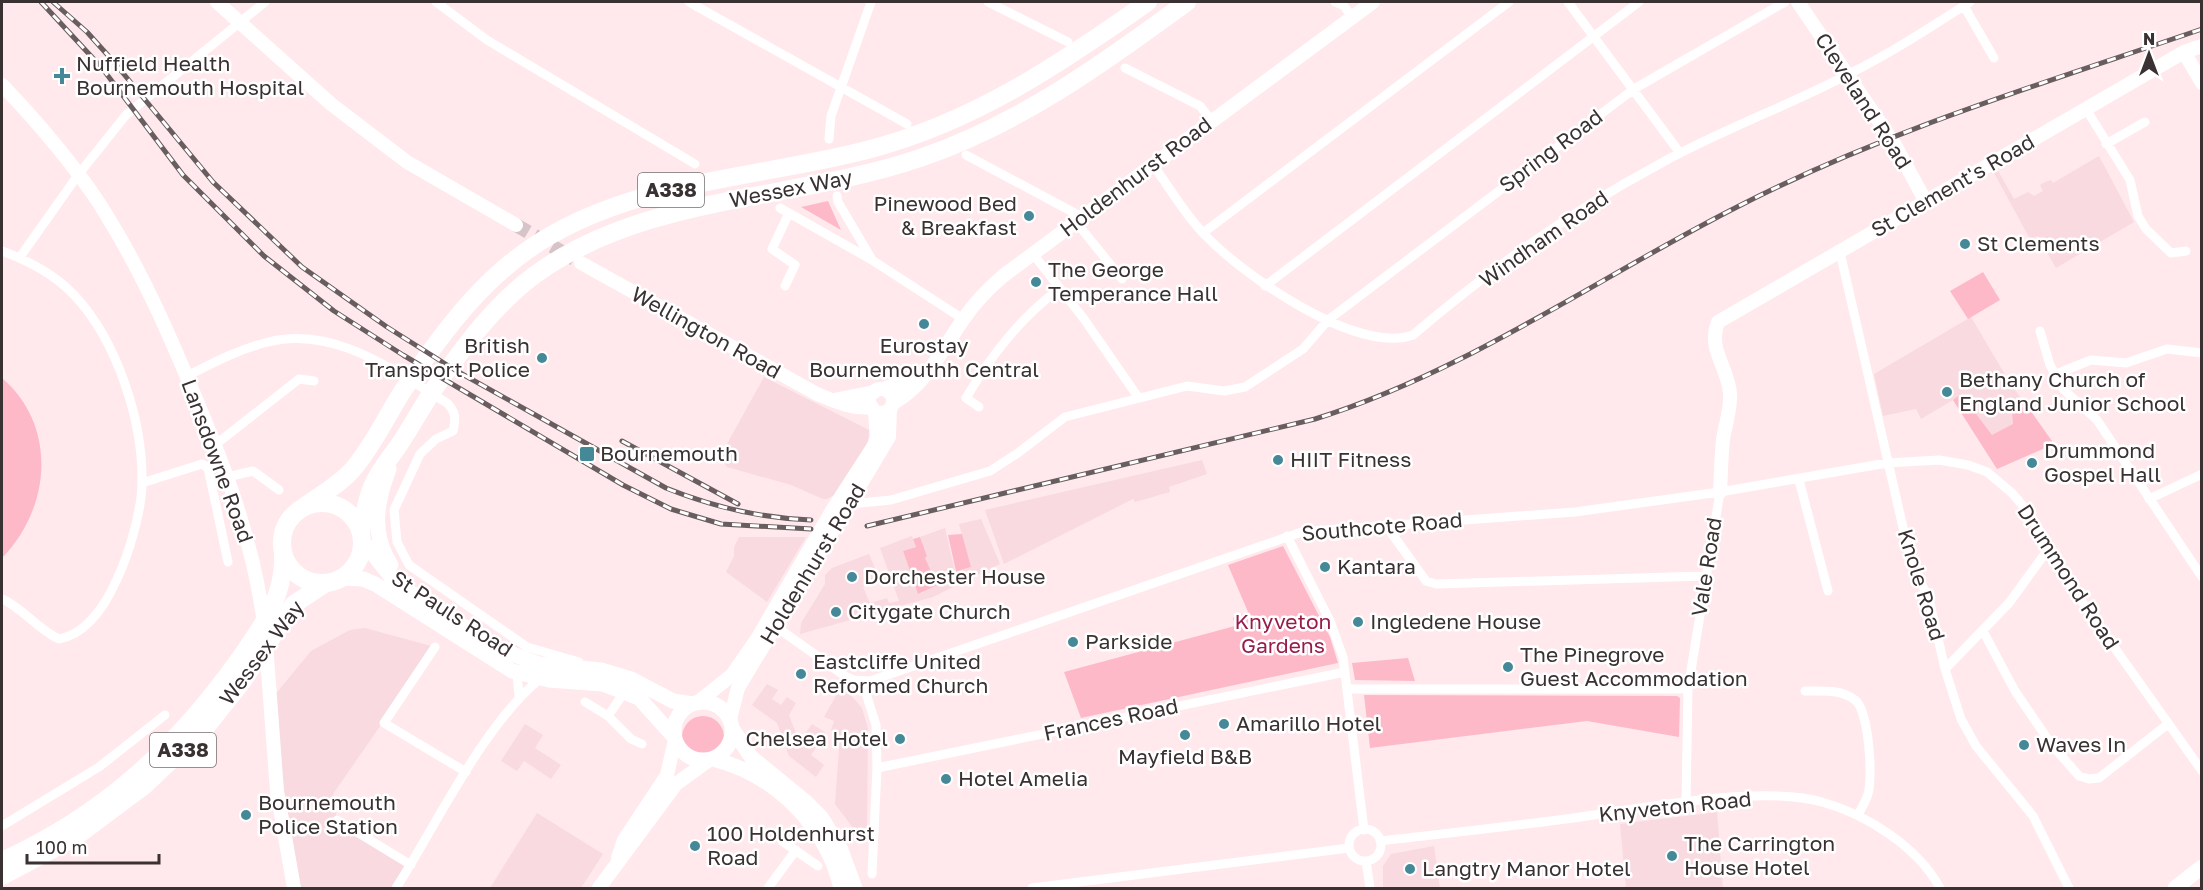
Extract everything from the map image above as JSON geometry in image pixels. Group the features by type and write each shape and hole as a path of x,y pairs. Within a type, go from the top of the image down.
{"highway":[{"name":"Wessex Way","path":"297,512 337,484 354,468 404,390 471,299 487,282 530,247 589,215 637,198 865,151 938,127 980,110 1042,75 1148,2"},
{"name":"Wessex Way","path":"361,536 372,486 425,402 493,312 534,275 555,262 580,256 627,228 671,214 854,178 957,144 1044,102 1188,2"},
{"path":"315,504 334,505 350,515 361,536 358,562 334,581 315,582 296,573 283,555 283,531 297,512 315,504"},
{"name":"Wessex Way","path":"2,861 66,827 109,798 155,760 183,731 220,686 271,611 283,580 283,555"},
{"name":"Wessex Way","path":"2,876 90,828 169,765 223,706 294,604 334,581"}],"main road":[{"path":"398,447 380,491 376,524 382,551 399,577 419,597"},
{"name":"St Pauls Road","path":"361,536 396,583 499,649 523,660 555,667 601,669 631,679 673,701 694,703"},
{"name":"St Pauls Road","path":"334,581 363,579 375,584 517,673 541,678 603,684 625,691 649,707 675,739"},
{"path":"841,888 828,850 798,809 743,767 711,759 691,758 684,753 675,739 675,723 679,715 694,703 717,705 731,723 751,757 821,817 842,850 855,888"},
{"path":"711,759 728,747 731,723"},
{"path":"2175,888 2202,867"}],"street":[{"path":"217,2 331,105 417,170 516,225"},
{"path":"20,257 78,176 126,116 266,2"},
{"path":"436,2 487,40 695,164"},
{"path":"688,2 907,124"},
{"path":"829,139 831,116 871,2"},
{"path":"988,2 1068,42"},
{"path":"1335,2 1344,6 1353,16"},
{"name":"Holdenhurst Road","path":"873,409 883,412 910,394 933,366 963,319 989,288 1373,2"},
{"path":"1203,233 1509,2"},
{"path":"1568,2 1680,153"},
{"path":"1265,286 1639,2"},
{"name":"Spring Road","path":"851,507 913,493 990,471 1065,417 1138,396 1187,386 1224,391 1245,387 1303,348 1328,320 1634,89 1785,2"},
{"name":"Cleveland Road","path":"1798,2 1895,145 1926,202"},
{"path":"1967,4 1994,58"},
{"name":"Windham Road","path":"1153,165 1203,233 1238,267 1265,286 1328,320 1385,339 1413,335 1517,255 1613,191 1680,153 1888,54 1967,4"},
{"name":"St Clement's Road","path":"1713,334 1718,322 2184,52 2202,46"},
{"path":"2184,52 2202,83"},
{"path":"1125,68 1200,106 1212,121"},
{"name":"Lansdowne Road","path":"2,85 78,176 107,215 150,293 187,376 227,477 240,514 259,584 278,791 294,888"},
{"path":"2086,109 2130,180 2138,216 2146,229 2171,253 2186,251"},
{"path":"2106,144 2145,122"},
{"path":"966,155 1079,220 1122,279"},
{"path":"837,196 838,202 872,260"},
{"path":"780,208 872,260 963,319"},
{"path":"785,286 795,265 771,249 789,213"},
{"path":"2,251 43,269 74,294 86,308 112,352 131,399 142,483 124,564 110,595 78,632 59,639 44,633 11,603 2,599"},
{"name":"Knole Road","path":"1840,252 1907,544 1915,571 1929,599 1945,669 1961,719 1969,734 2033,816 2070,888"},
{"path":"1034,254 1059,289 1084,318 1138,396"},
{"name":"Wellington Road","path":"580,256 775,371 832,400 863,409 873,409"},
{"path":"979,407 966,398 986,365 1013,330 1059,289"},
{"path":"2040,331 2050,365 2064,390 2097,420 2202,578"},
{"name":"Vale Road","path":"1686,803 1688,689 1720,492 1723,439 1729,413 1730,392 1714,345 1713,334"},
{"path":"187,376 244,349 270,341 299,338 321,340 344,347 385,366 447,403 453,409 456,419 453,431 436,439 420,454 394,510 397,542 409,565 527,647 601,669"},
{"path":"2056,374 2085,360 2126,363 2167,349 2202,353"},
{"path":"832,400 879,390 923,376"},
{"path":"215,445 299,379 314,381"},
{"path":"879,390 890,392 891,405"},
{"name":"Holdenhurst Road","path":"694,703 732,675 757,639 833,509 873,447 877,438 873,409 869,401 879,390"},
{"name":"Holdenhurst Road","path":"731,723 738,688 851,507 889,437 891,405"},
{"name":"Drummond Road","path":"1887,463 1939,460 1968,465 1987,472 2012,493 2028,512 2073,589 2202,771"},
{"name":"Southcote Road","path":"862,681 870,681 1287,536 1318,530 1387,527 1575,512 1799,480 1887,463"},
{"path":"142,483 186,466 202,464 208,468 228,562"},
{"path":"227,477 253,471 279,490"},
{"path":"2149,499 2202,474"},
{"path":"1799,480 1828,591"},
{"path":"1387,527 1426,581 1436,584 1706,576"},
{"path":"1287,536 1330,621 1343,657 1364,830"},
{"path":"1945,669 2023,587 2049,548"},
{"path":"775,626 845,676 862,681 876,724 878,768 872,838 872,874"},
{"path":"1983,631 2015,692 2051,744 2079,776 2089,779 2099,778 2168,724"},
{"path":"435,647 384,723 466,772"},
{"name":"Frances Road","path":"878,768 1345,672"},
{"path":"517,673 519,696"},
{"path":"396,888 466,772 519,696 541,678"},
{"path":"1347,689 1688,689"},
{"path":"608,716 625,691"},
{"path":"1805,691 1833,691 1854,699 1862,707 1870,774 1868,794 1858,815"},
{"path":"585,702 608,716 631,739 642,744"},
{"path":"2,826 99,767 165,715"},
{"path":"615,864 624,840 667,775 675,739"},
{"path":"599,888 676,784 711,759"},
{"name":"Knyveton Road","path":"1380,841 1686,803 1790,796 1821,801 1858,815 1906,850 1940,888"},
{"path":"337,820 411,865"},
{"path":"1364,830 1374,832 1380,841 1378,854 1366,861 1353,856 1349,848 1354,833 1364,830"},
{"path":"783,841 818,866"},
{"path":"1032,888 1349,848"},
{"path":"768,888 796,850"},
{"path":"1366,861 1370,888"}],"shaded area":[{"path":"2099,156 2134,222 2056,268 2038,236 2030,239 1993,171 1997,169 2014,199 2028,192 2034,196 2043,191 2040,185 2043,183 2051,180 2053,183"},
{"name":"Bethany Church of England Junior School","path":"1971,317 2010,383 2054,444 1997,469 1953,400 1921,419 1916,409 1883,416 1874,374"},
{"path":"764,377 869,430 868,443 834,495 827,499 791,485 727,467 721,459 722,453"},
{"path":"1202,460 1207,474 1169,487 1170,492 1135,502 1133,499 1004,564 985,510"},
{"name":"Dorchester House","path":"981,519 1000,564 933,597 800,634 801,623 825,584 825,575 832,568 869,554 880,580 863,587 870,603 887,598 889,603 899,601 880,548 912,536 916,547 903,551 918,594 924,592 931,572 927,567 925,557 927,556 920,537 945,528 956,576 961,570 971,567 959,524"},
{"path":"739,537 806,537 767,602 726,572 734,556 734,547"},
{"path":"365,628 435,647 333,794 337,820 411,865 396,888 295,888 269,702 311,651 350,630"},
{"path":"767,684 778,690 772,699 781,705 787,697 796,703 789,715 799,742 812,724 826,733 811,755 824,765 816,777 789,756 777,723 752,705"},
{"path":"842,685 862,708 868,729 867,828 853,828 835,804 840,736 831,730 834,721 824,717"},
{"path":"525,724 543,735 535,748 561,765 551,779 524,761 517,771 501,761"},
{"name":"The Carrington House Hotel","path":"1717,812 1723,888 1626,888 1620,824"},
{"path":"537,813 603,854 581,888 490,888"},
{"name":"Langtry Manor Hotel","path":"1434,846 1440,888 1383,888 1383,866 1391,854"}],"green space":[{"path":"828,201 841,230 801,207"},
{"path":"1983,272 2000,300 1968,319 1950,291"},
{"path":"2,378 20,397 33,419 40,443 41,467 38,492 31,516 18,538 2,558"},
{"path":"1961,394 1992,435 2013,424 2012,410 2028,407 2054,444 1997,469 1953,400"},
{"path":"962,534 971,567 961,570 957,576 948,535"},
{"path":"920,537 927,556 925,558 937,585 918,594 903,551 916,547 913,539"},
{"name":"Knyveton Gardens","path":"1283,546 1330,637 1338,663 1081,718 1064,672 1235,626 1233,618 1248,612 1228,565"},
{"path":"1408,658 1415,681 1355,680 1352,663"},
{"path":"1364,695 1677,696 1680,698 1679,737 1587,721 1370,748"},
{"path":"703,716 711,717 718,722 723,729 723,745 718,752 711,757 703,758 695,757 688,752 683,745 682,737 683,729 688,722 695,717"}],"tunnel":[{"path":"516,225 574,259"}],"railway":[{"path":"41,2 102,68 183,175 264,256 334,311 403,355 623,485 671,509 721,524 811,529"},
{"path":"53,2 87,32 113,61 213,182 302,267 387,327 455,370 666,488 701,501 737,510 773,517 811,520"},
{"path":"867,526 1315,419 1371,399 1478,350 1685,235 1793,180 1966,110 2202,29"},
{"path":"622,441 738,504"}],"place":[{"name":"Nuffield Health Bournemouth Hospital","path":"62,76"},
{"name":"Pinewood Bed & Breakfast","path":"1029,216"},
{"name":"St Clements","path":"1965,244"},
{"name":"The George Temperance Hall","path":"1036,282"},
{"name":"Eurostay Bournemouthh Central","path":"924,324"},
{"name":"British Transport Police","path":"542,358"},
{"name":"Bethany Church of England Junior School","path":"1947,392"},
{"name":"Bournemouth","path":"587,454"},
{"name":"HIIT Fitness","path":"1278,460"},
{"name":"Drummond Gospel Hall","path":"2032,463"},
{"name":"Kantara","path":"1325,567"},
{"name":"Dorchester House","path":"852,577"},
{"name":"Citygate Church","path":"836,612"},
{"name":"Ingledene House","path":"1358,622"},
{"name":"Parkside","path":"1073,642"},
{"name":"The Pinegrove Guest Accommodation","path":"1508,667"},
{"name":"Eastcliffe United Reformed Church","path":"801,674"},
{"name":"Amarillo Hotel","path":"1224,724"},
{"name":"Mayfield B&B","path":"1185,735"},
{"name":"Chelsea Hotel","path":"900,739"},
{"name":"Waves In","path":"2024,745"},
{"name":"Hotel Amelia","path":"946,779"},
{"name":"Bournemouth Police Station","path":"246,815"},
{"name":"100 Holdenhurst Road","path":"695,846"},
{"name":"The Carrington House Hotel","path":"1672,856"},
{"name":"Langtry Manor Hotel","path":"1410,869"}]}
